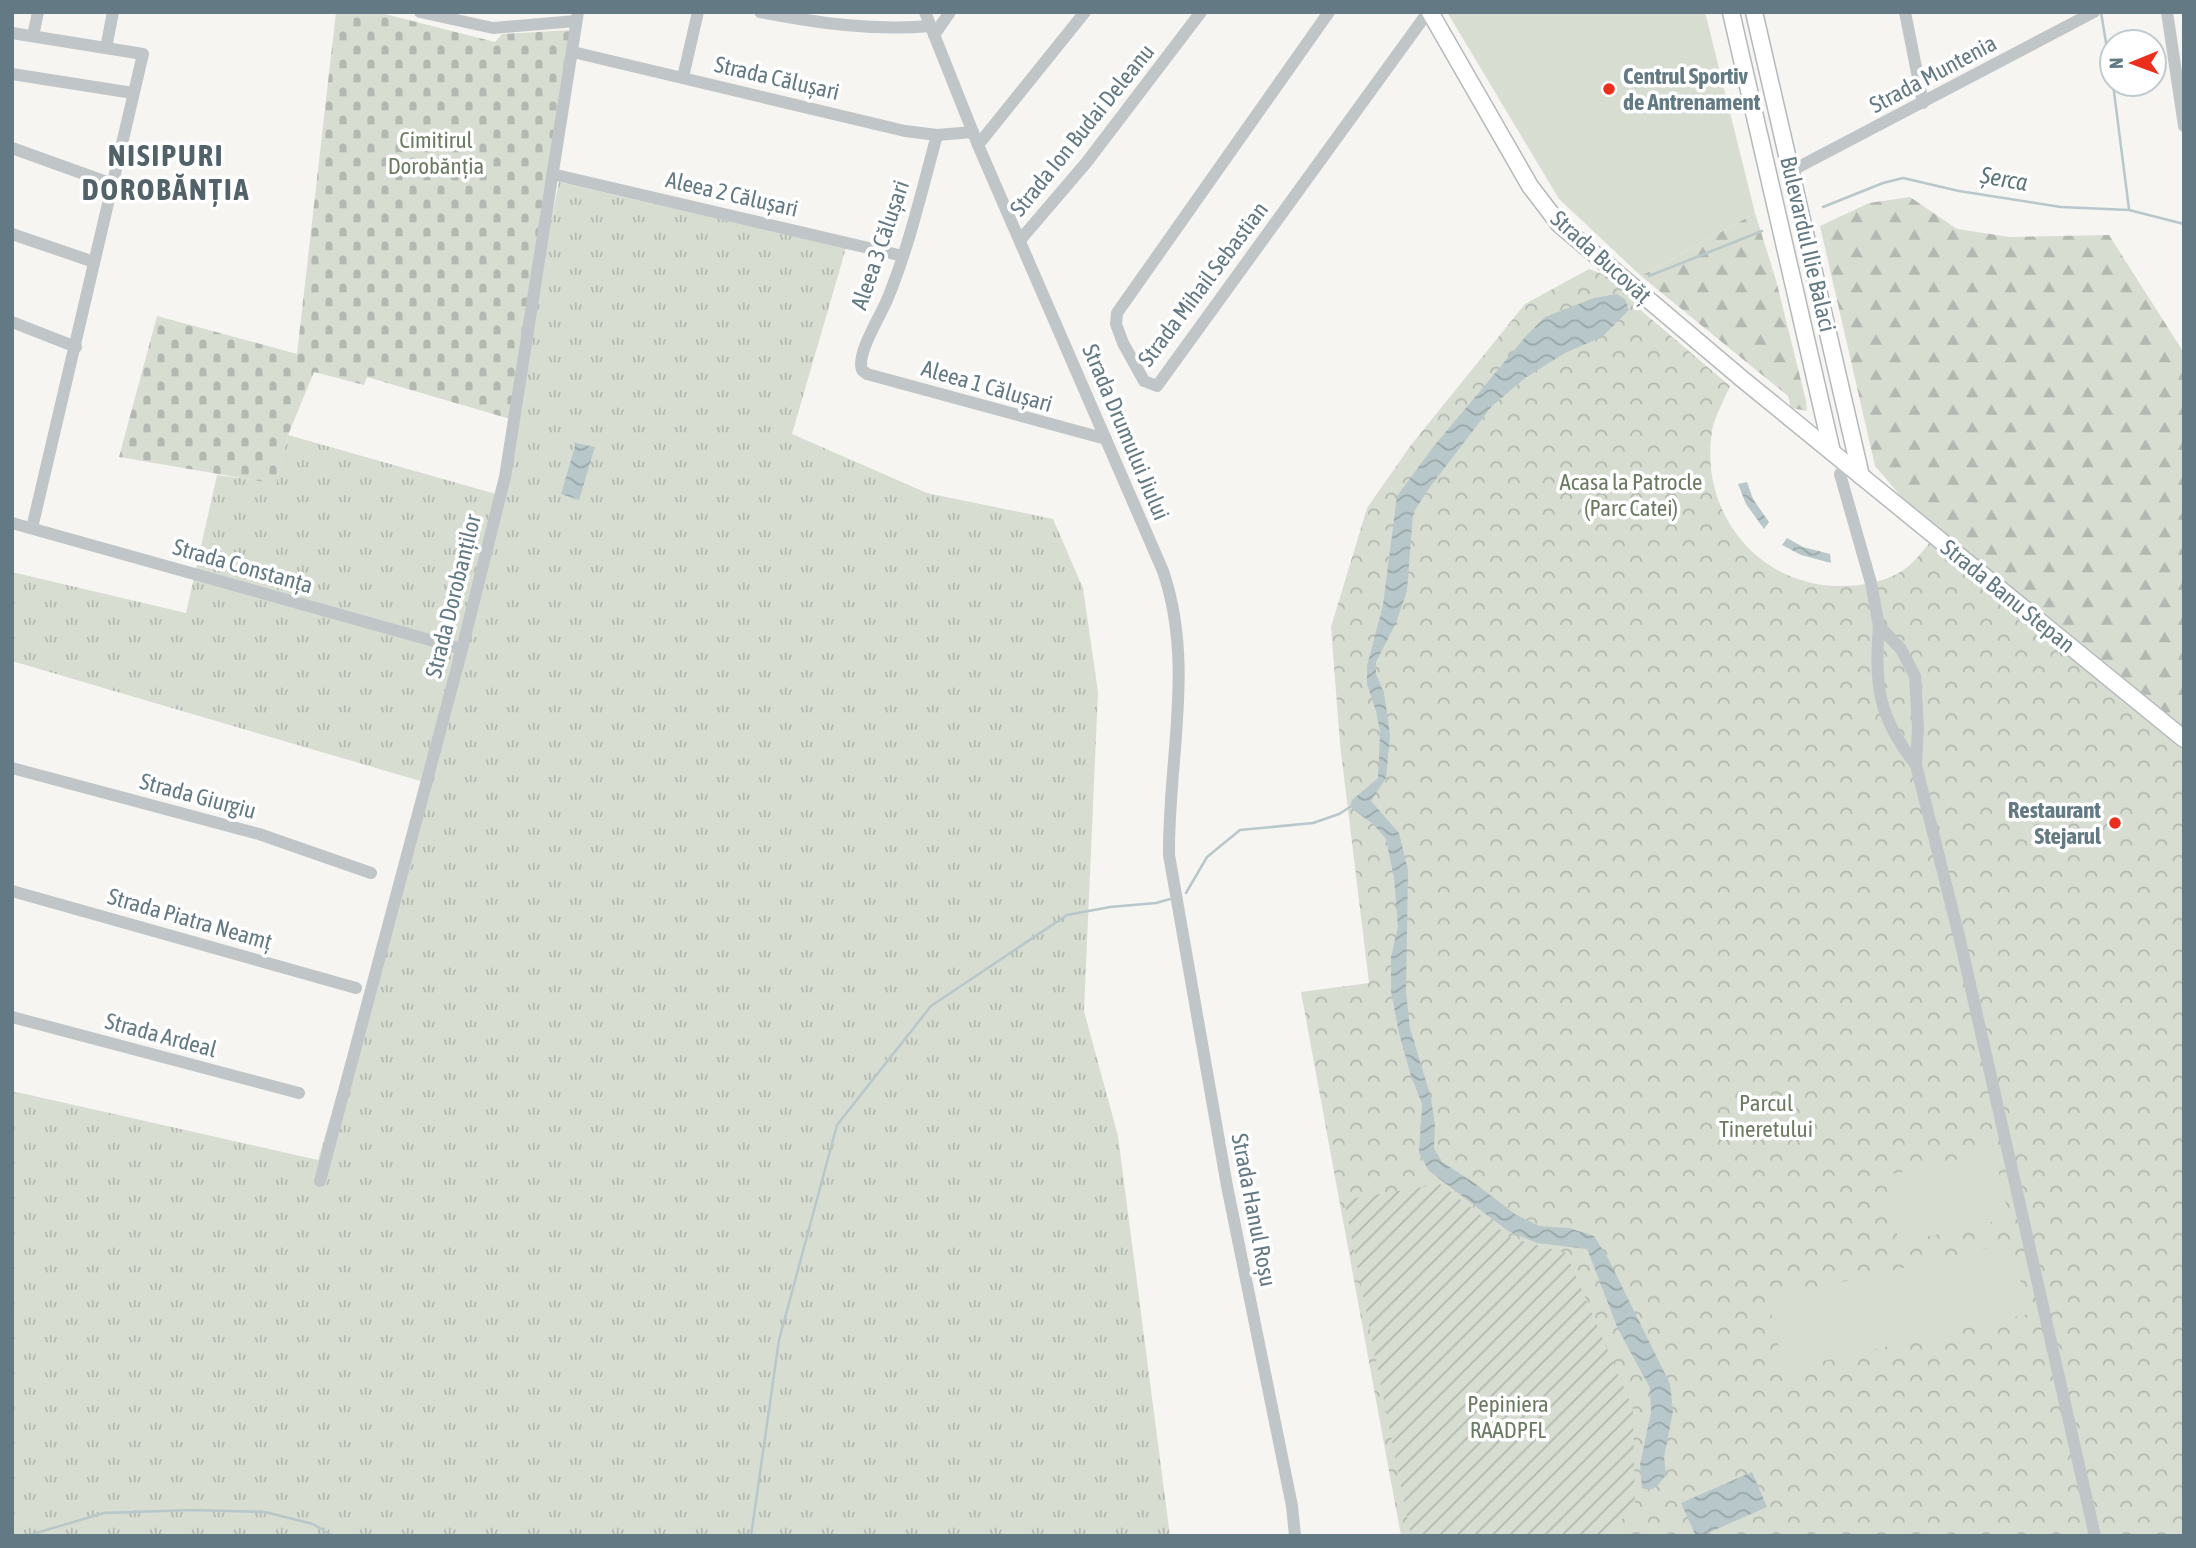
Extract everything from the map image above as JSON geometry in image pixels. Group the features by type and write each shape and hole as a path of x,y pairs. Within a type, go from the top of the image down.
{"main road":[{"name":"Strada Bucovăț","path":"1429,12 1530,186 1559,224 1832,452"},
{"name":"Bulevardul Ilie Balaci","path":"1731,12 1832,452"},
{"name":"Bulevardul Ilie Balaci","path":"1755,12 1861,475"},
{"name":"Strada Banu Stepan","path":"1832,452 2184,739"}],"street":[{"path":"33,36 38,12"},
{"path":"106,48 113,12"},
{"path":"420,12 467,17 493,28 577,17"},
{"path":"683,77 698,12"},
{"path":"761,12 845,26 932,31 950,12"},
{"name":"Strada Drumului Jiului","path":"925,12 976,139 1021,239 1172,598 1180,682 1168,818 1169,855 1177,891"},
{"path":"976,139 1085,12"},
{"name":"Strada Ion Budai Deleanu","path":"1021,239 1086,163 1201,12"},
{"name":"Strada Mihail Sebastian","path":"1329,12 1117,313 1116,324 1123,343 1144,381 1157,386 1429,12"},
{"path":"1905,12 1923,103"},
{"name":"Strada Muntenia","path":"1791,171 2094,12"},
{"path":"2167,12 2184,126"},
{"name":"Strada Dorobanților","path":"320,1181 462,649 505,477 577,17"},
{"path":"12,33 143,54 32,528"},
{"name":"Strada Călușari","path":"573,52 905,131 976,139"},
{"path":"12,74 133,93"},
{"name":"Aleea 3 Călușari","path":"861,367 860,358 903,256 937,135"},
{"path":"12,148 112,184"},
{"name":"Aleea 2 Călușari","path":"552,174 903,256"},
{"path":"12,234 94,262"},
{"path":"12,322 75,347"},
{"name":"Aleea 1 Călușari","path":"861,367 867,374 1106,439"},
{"path":"1840,474 1871,583 1879,626 1876,664 1878,692 1894,733 1916,765"},
{"name":"Strada Constanța","path":"12,523 462,649"},
{"path":"1879,626 1901,649 1915,676 1918,727 1916,765 1960,940 2095,1536"},
{"name":"Strada Giurgiu","path":"12,768 259,834 371,873"},
{"name":"Strada Piatra Neamț","path":"12,891 356,988"},
{"name":"Strada Hanul Roșu","path":"1177,891 1227,1186 1292,1506 1295,1536"},
{"name":"Strada Ardeal","path":"12,1017 299,1093"}],"green space":[{"name":"Cimitirul Dorobănția","path":"336,12 377,12 495,42 502,34 570,30 510,419 367,377 364,385 314,372 288,435 276,484 119,457 157,316 297,354"},
{"name":"Centrul Sportiv de Antrenament","path":"1447,12 1705,12 1755,213 1641,276 1559,199"},
{"path":"559,182 846,248 792,434 927,493 1053,519 1083,588 1098,692 1084,1011 1118,1136 1170,1536 12,1536 12,1091 318,1160 427,783 12,661 12,572 186,613 217,475 276,483 288,435 496,494"},
{"path":"1910,197 1957,229 2010,237 2109,235 2184,353 2184,739 1935,536 1875,466 1820,226 1869,203"},
{"path":"1755,213 1776,280 1807,411 1791,408 1788,396 1641,276"},
{"name":"Parcul Tineretului","path":"1589,269 1618,282 1637,307 1730,386 1712,431 1710,461 1715,489 1725,516 1740,539 1760,558 1784,573 1810,583 1840,586 1872,583 1902,571 1935,536 2184,739 2184,1536 1401,1536 1301,992 1369,983 1340,744 1331,627 1367,508 1411,445 1525,304"},
{"path":"1994,1151 2009,1218 1899,1243 1884,1176"},
{"name":"Pepiniera RAADPFL","path":"1440,1184 1511,1238 1566,1253 1633,1409 1635,1507 1604,1536 1411,1536 1344,1200"},
{"path":"2012,1243 2028,1314 1784,1370 1768,1299"}],"water":[{"path":"1617,294 1625,299 1629,310 1602,337 1565,353 1525,378 1492,406 1413,513 1407,591 1396,623 1376,662 1376,674 1384,693 1390,735 1386,778 1371,801 1399,833 1408,870 1406,992 1410,1028 1431,1098 1435,1125 1434,1148 1442,1162 1515,1214 1539,1226 1569,1228 1594,1236 1608,1258 1670,1384 1673,1411 1664,1457 1666,1475 1656,1487 1650,1489 1642,1488 1640,1465 1651,1412 1650,1388 1618,1329 1587,1249 1537,1243 1508,1231 1429,1171 1419,1153 1422,1104 1399,1033 1391,991 1391,957 1398,927 1394,878 1386,839 1374,825 1350,807 1352,800 1378,778 1380,732 1367,684 1367,666 1383,605 1397,496 1434,446 1545,317 1594,298"},
{"path":"576,443 595,447 579,500 561,494"},
{"path":"1747,482 1753,499 1769,522 1764,529 1746,504 1738,484"},
{"path":"1787,538 1803,547 1830,554 1831,563 1801,555 1782,545"},
{"path":"1752,1472 1767,1507 1696,1536 1681,1503"}],"waterway":[{"path":"2101,12 2104,28"},
{"path":"2115,98 2129,209"},
{"name":"Șerca","path":"1823,207 1883,183 1903,178 1959,191 2061,207 2129,210 2184,224"},
{"name":"Șerca","path":"1649,276 1762,231"},
{"path":"1186,893 1207,857 1240,830 1313,823 1350,807"},
{"path":"751,1536 779,1340 837,1125 931,1006 1067,915 1170,899"},
{"path":"26,1536 104,1513 192,1510 265,1512 313,1524 333,1536"}],"place":[{"name":"Centrul Sportiv de Antrenament","path":"1609,89"},
{"name":"Restaurant Stejarul","path":"2115,823"}],"district":[{"name":"NISIPURI DOROBĂNȚIA","path":"166,173"}],"park label":[{"name":"Acasa la Patrocle (Parc Catei)","path":"1631,495"}]}
